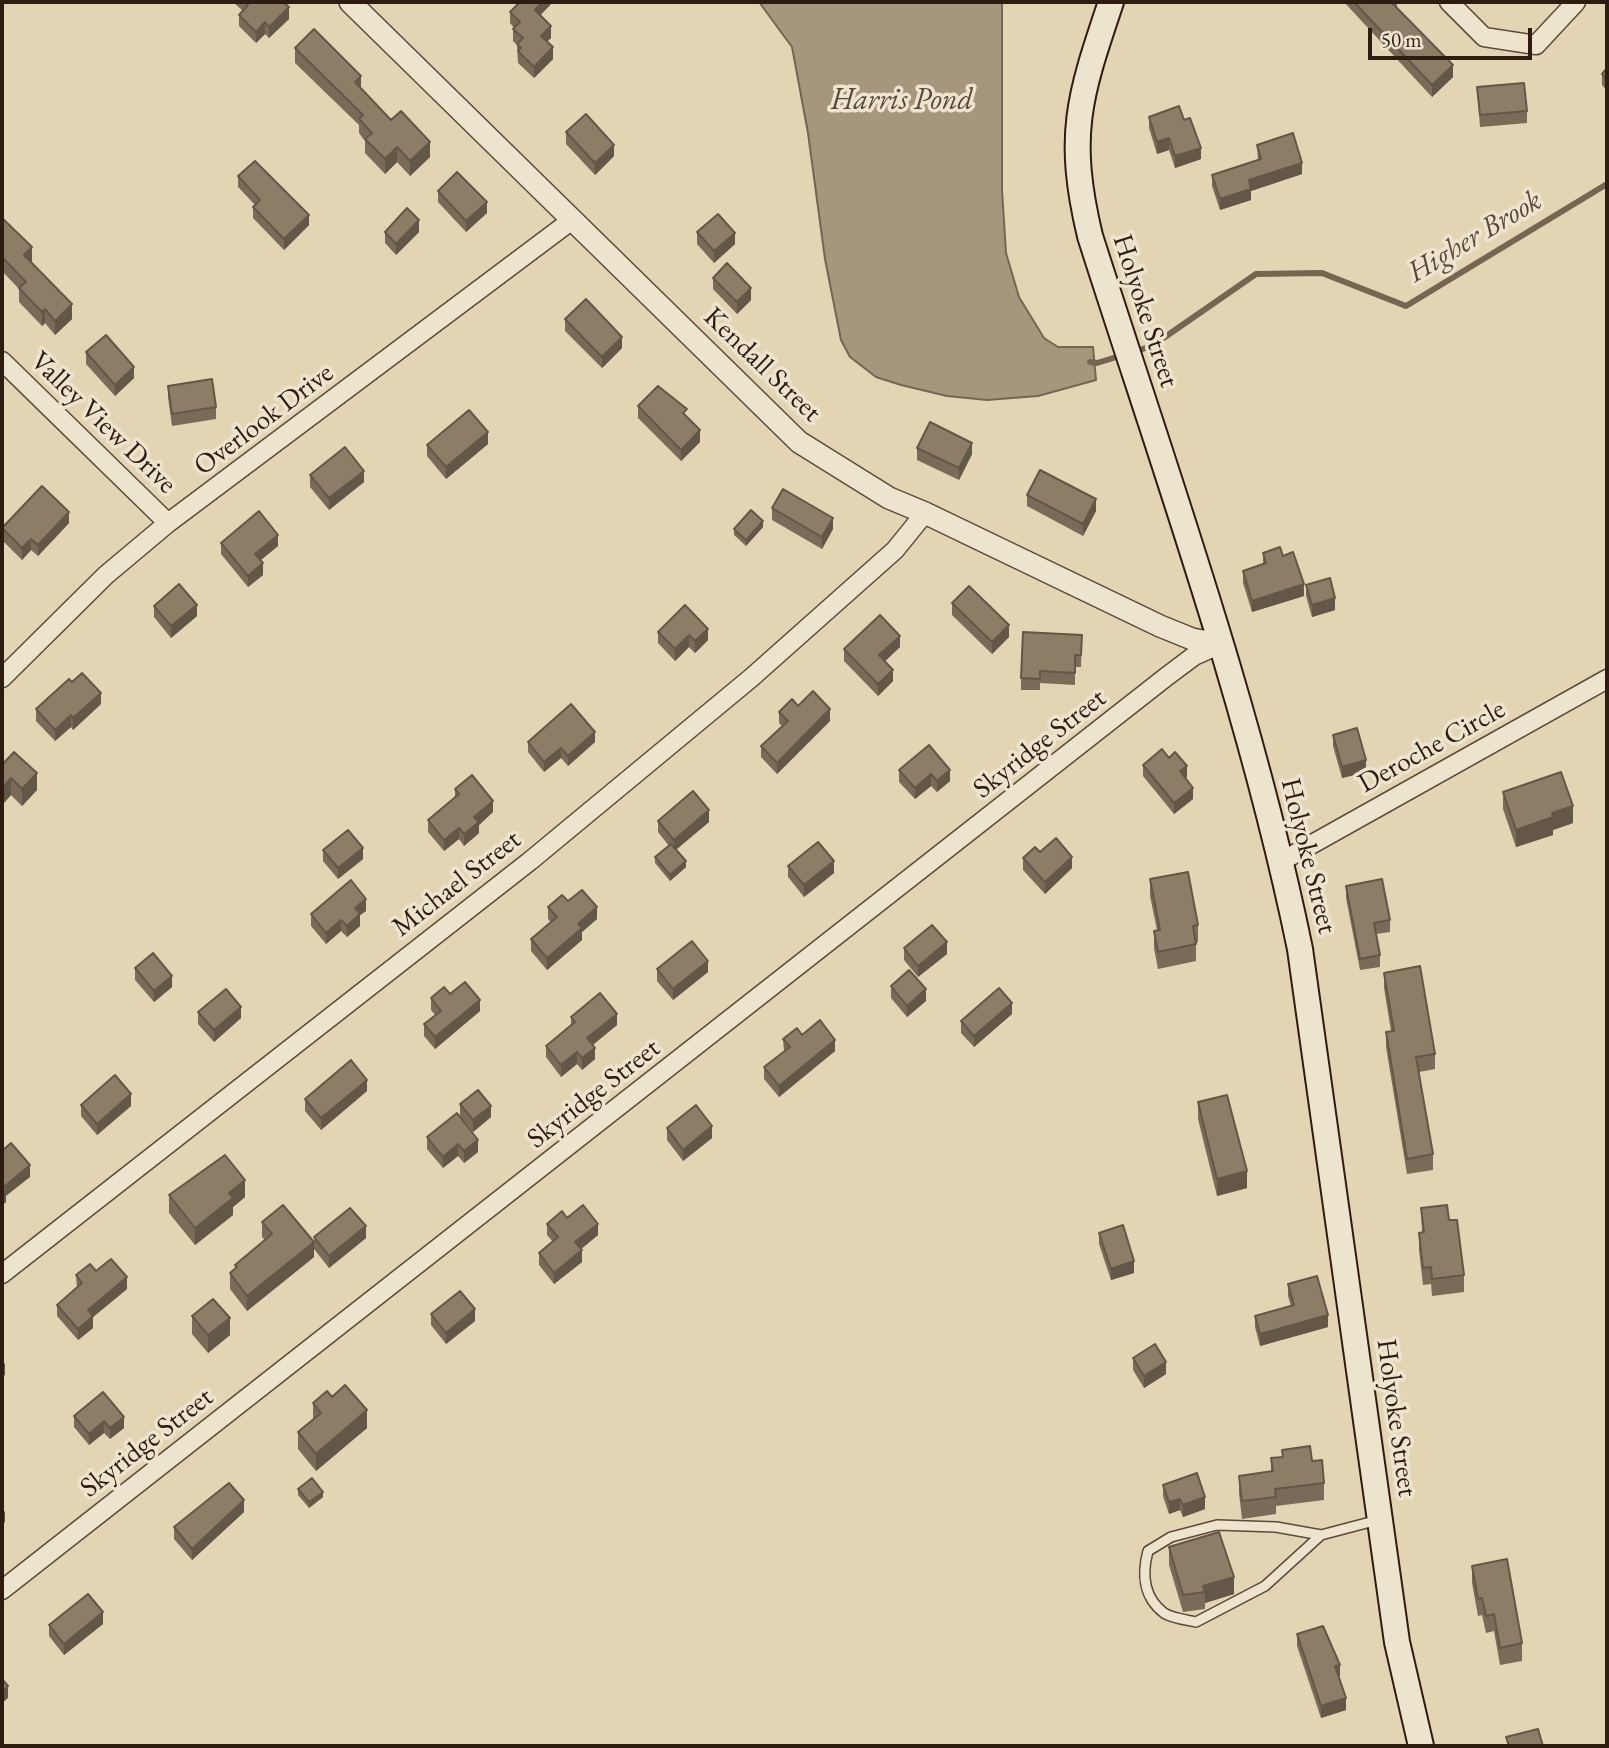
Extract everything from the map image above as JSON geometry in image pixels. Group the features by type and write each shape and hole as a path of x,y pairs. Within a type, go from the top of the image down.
{"main road":[{"name":"Holyoke Street","path":"1111,2 1080,101 1075,158 1090,236 1221,644 1282,861 1300,949 1397,1643 1421,1746"}],"street":[{"name":"Kendall Street","path":"350,2 799,442 889,498 1160,626 1192,639 1221,644"},
{"path":"1449,2 1484,37 1536,45 1576,2"},
{"name":"Overlook Drive","path":"2,678 106,575 168,523 572,220"},
{"name":"Valley View Drive","path":"2,361 168,523"},
{"name":"Michael Street","path":"2,1274 530,861 652,761 895,551 925,513"},
{"name":"Skyridge Street","path":"2,1590 1166,677 1194,656 1221,644"},
{"name":"Deroche Circle","path":"1282,861 1607,679"}],"lane":[{"path":"1321,1535 1265,1586 1196,1622 1164,1614 1145,1588 1143,1569 1148,1551 1171,1537 1217,1525 1276,1527 1321,1535 1380,1519"}],"water":[{"name":"Harris Pond","path":"759,2 1002,2 1002,190 1006,253 1019,297 1044,338 1058,347 1093,347 1096,380 1038,396 987,400 947,396 901,385 876,377 850,357 841,340 825,259 808,133 792,47"}],"building":[{"path":"245,2 283,2 289,7 269,27 265,22 256,32 239,15 248,5"},
{"path":"520,2 542,2 535,10 551,26 541,36 553,47 534,67 518,51 521,48 517,44 523,38 513,29 520,22 510,12"},
{"path":"1354,2 1395,2 1393,4 1453,65 1432,85"},
{"path":"314,29 361,76 355,82 391,120 401,111 430,142 410,161 397,147 385,159 365,139 372,133 359,119 363,115 295,48"},
{"path":"1524,83 1527,111 1480,115 1477,87"},
{"path":"1179,106 1184,120 1190,118 1201,148 1175,156 1169,138 1157,142 1149,117"},
{"path":"586,114 614,145 595,163 566,132"},
{"path":"1293,133 1302,163 1249,180 1251,189 1220,199 1212,175 1261,159 1257,145"},
{"path":"255,161 309,215 284,239 253,207 260,200 238,176"},
{"path":"457,172 487,202 466,221 438,191"},
{"path":"407,208 419,220 396,244 385,232"},
{"path":"718,214 735,233 714,251 697,232"},
{"path":"2,218 32,247 24,255 72,304 55,321 45,309 42,312 19,288 26,282 2,257"},
{"path":"727,263 751,288 737,302 713,278"},
{"path":"586,299 622,337 602,357 565,319"},
{"path":"106,335 134,367 115,385 86,352"},
{"path":"212,379 216,407 172,414 168,386"},
{"path":"658,386 687,409 683,413 700,430 681,450 638,406"},
{"path":"469,410 488,432 446,467 427,445"},
{"path":"930,422 972,443 959,468 917,448"},
{"path":"345,447 364,471 329,498 310,475"},
{"path":"1040,470 1096,499 1083,524 1027,495"},
{"path":"42,486 69,512 38,545 31,539 22,548 2,528"},
{"path":"783,489 833,518 822,537 772,508"},
{"path":"751,510 763,521 746,540 734,529"},
{"path":"259,511 278,535 255,554 263,563 248,576 221,543"},
{"path":"1280,547 1283,556 1293,552 1304,584 1252,601 1243,571 1266,563 1263,553"},
{"path":"1330,578 1335,598 1312,605 1306,585"},
{"path":"179,584 197,605 171,626 154,606"},
{"path":"969,586 1009,625 992,642 952,603"},
{"path":"685,605 708,629 695,641 689,635 675,649 658,632"},
{"path":"880,615 900,636 879,655 893,670 878,684 844,649"},
{"path":"1023,632 1082,635 1081,655 1075,655 1075,673 1040,671 1040,679 1021,678"},
{"path":"82,673 101,693 55,730 36,709 69,679 72,682"},
{"path":"813,691 830,709 777,763 761,746 788,721 779,712 792,699 798,706"},
{"path":"571,704 595,732 568,756 561,748 544,762 528,742"},
{"path":"1357,728 1366,760 1342,767 1333,735"},
{"path":"929,745 950,770 937,781 931,774 915,788 899,770"},
{"path":"1162,749 1169,758 1175,752 1187,766 1180,771 1193,788 1174,803 1143,765"},
{"path":"14,752 37,773 22,789 11,778 2,788 2,765"},
{"path":"1561,772 1573,806 1552,813 1553,817 1516,830 1503,792"},
{"path":"472,775 493,801 474,817 479,822 464,834 459,828 444,840 428,820 459,794 455,789"},
{"path":"693,791 709,810 674,840 658,821"},
{"path":"348,830 363,848 338,868 323,850"},
{"path":"1056,838 1072,857 1045,882 1023,858 1035,847 1040,852"},
{"path":"818,842 834,861 804,885 788,866"},
{"path":"671,844 686,861 670,875 655,857"},
{"path":"1188,872 1198,925 1193,926 1196,944 1158,952 1154,931 1160,930 1150,879"},
{"path":"1382,879 1390,920 1374,923 1380,955 1360,959 1346,886"},
{"path":"351,880 366,899 355,908 360,914 347,926 341,920 326,933 311,914"},
{"path":"582,890 597,907 578,924 582,928 547,958 531,939 557,917 548,907 562,895 568,901"},
{"path":"932,925 947,942 918,966 904,948"},
{"path":"692,941 708,961 673,989 657,969"},
{"path":"153,953 172,976 154,991 135,968"},
{"path":"1420,966 1435,1054 1416,1057 1433,1154 1407,1159 1386,1032 1394,1031 1384,973"},
{"path":"909,970 926,989 907,1006 891,986"},
{"path":"465,982 480,1000 435,1037 424,1024 441,1011 431,998 444,987 450,994"},
{"path":"999,988 1012,1003 974,1036 961,1021"},
{"path":"226,989 241,1007 214,1030 198,1012"},
{"path":"600,993 617,1014 587,1038 595,1048 582,1058 577,1052 561,1065 546,1046 575,1022 571,1017"},
{"path":"820,1020 835,1040 779,1086 764,1067 790,1047 783,1039 797,1028 802,1035"},
{"path":"351,1060 367,1080 321,1118 305,1099"},
{"path":"115,1075 131,1094 97,1124 81,1105"},
{"path":"478,1090 491,1106 473,1120 460,1104"},
{"path":"1227,1095 1247,1171 1217,1179 1198,1102"},
{"path":"696,1105 712,1126 683,1150 667,1128"},
{"path":"457,1113 478,1140 464,1151 458,1144 443,1157 427,1137"},
{"path":"11,1143 30,1165 4,1187 6,1190 2,1194 2,1151"},
{"path":"225,1155 245,1180 229,1193 233,1198 195,1228 169,1195"},
{"path":"283,1205 314,1242 247,1296 230,1273 237,1267 235,1265 272,1234 262,1222"},
{"path":"583,1205 598,1224 575,1242 582,1250 554,1273 539,1253 558,1237 547,1224 562,1211 567,1218"},
{"path":"1447,1205 1449,1220 1457,1220 1464,1275 1432,1279 1431,1267 1423,1268 1419,1233 1424,1232 1421,1208"},
{"path":"350,1208 366,1226 329,1256 314,1237"},
{"path":"1123,1225 1134,1261 1111,1269 1099,1233"},
{"path":"111,1259 127,1277 88,1310 93,1316 78,1329 57,1305 82,1283 76,1275 90,1264 96,1271"},
{"path":"1317,1276 1328,1315 1260,1334 1255,1316 1294,1305 1288,1284"},
{"path":"460,1291 475,1309 446,1333 431,1314"},
{"path":"213,1299 230,1318 208,1335 192,1316"},
{"path":"1155,1344 1166,1362 1144,1376 1133,1358"},
{"path":"345,1385 367,1410 316,1454 298,1432 321,1413 313,1403 327,1391 332,1397"},
{"path":"103,1392 124,1417 110,1428 104,1421 89,1434 74,1416"},
{"path":"1310,1446 1312,1461 1322,1460 1324,1483 1275,1489 1276,1497 1242,1501 1239,1476 1273,1471 1271,1458 1283,1457 1282,1450"},
{"path":"1197,1473 1205,1497 1183,1505 1180,1499 1169,1502 1163,1485"},
{"path":"312,1478 323,1492 309,1502 298,1489"},
{"path":"229,1483 244,1500 192,1549 174,1527"},
{"path":"1219,1532 1234,1577 1203,1586 1205,1592 1183,1595 1169,1547"},
{"path":"1507,1559 1522,1643 1500,1648 1494,1614 1486,1616 1482,1598 1478,1599 1472,1566"},
{"path":"88,1594 103,1612 64,1644 49,1625"},
{"path":"1323,1626 1340,1665 1335,1666 1346,1698 1321,1706 1297,1634"},
{"path":"2,1679 8,1686 2,1692"},
{"path":"1538,1729 1543,1746 1509,1746 1506,1737"}],"waterway":[{"name":"Higher Brook","path":"1133,352 1152,346 1256,274 1322,273 1406,306 1607,184"},
{"name":"Higher Brook","path":"1090,362 1097,363 1123,355"}]}
